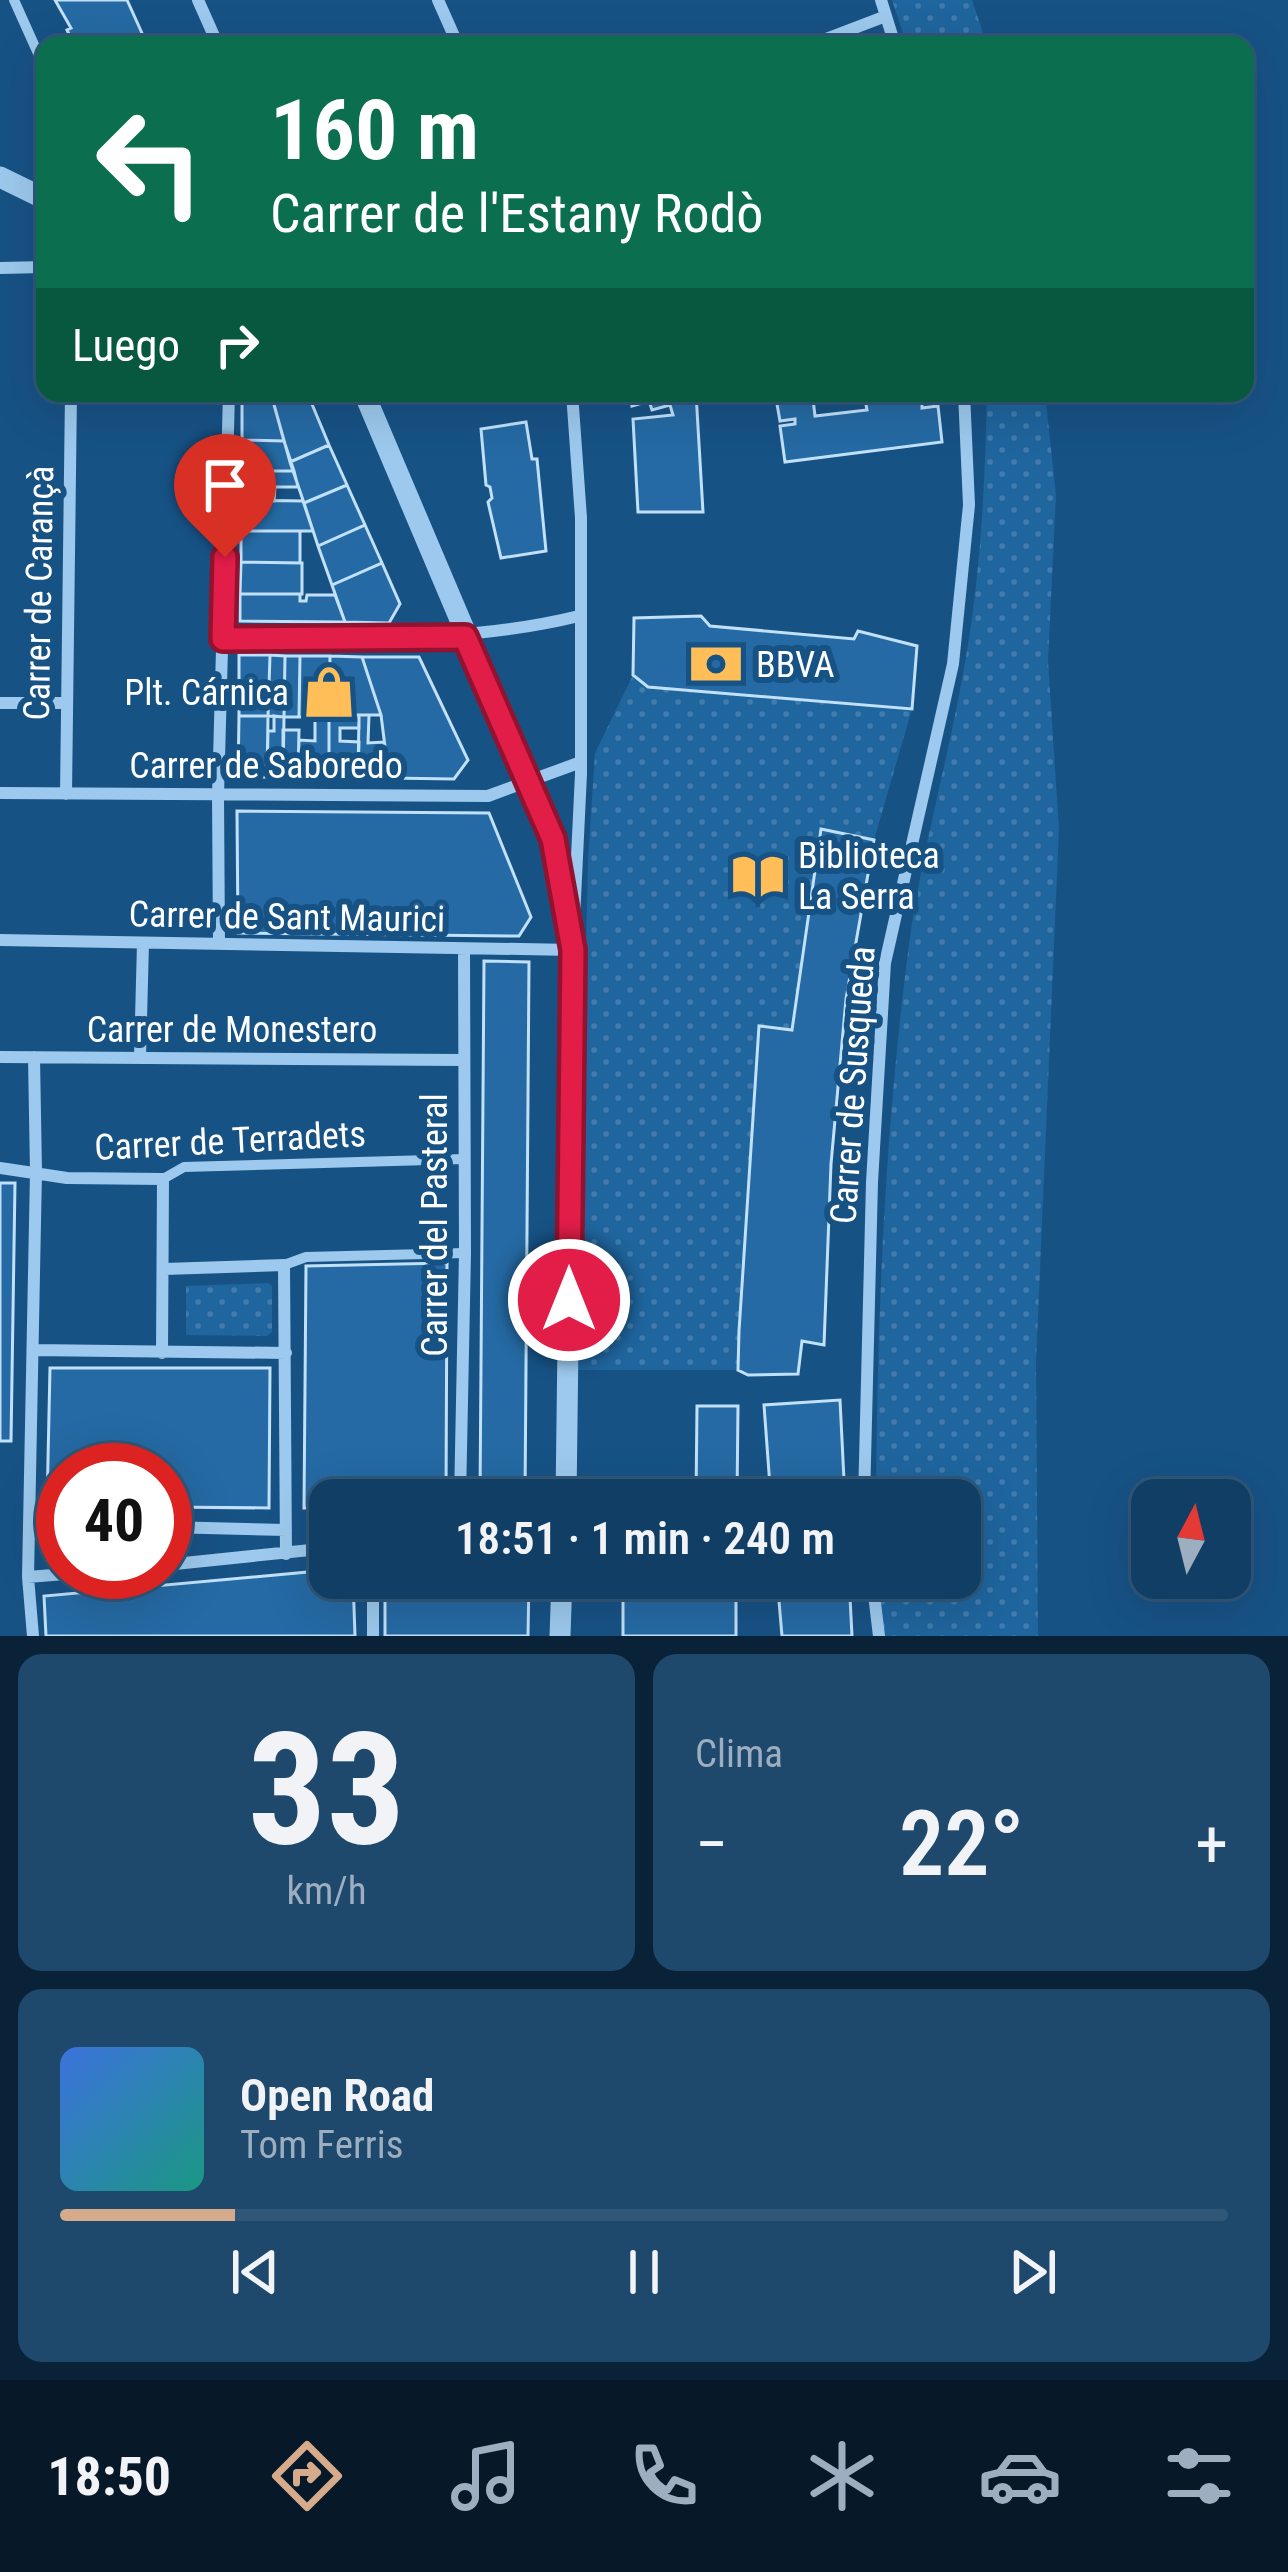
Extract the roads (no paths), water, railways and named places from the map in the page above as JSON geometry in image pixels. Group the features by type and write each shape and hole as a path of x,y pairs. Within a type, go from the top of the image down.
{"street":[{"path":"14,0 36,49"},
{"path":"198,0 214,36"},
{"path":"438,0 454,36"},
{"path":"881,0 893,36"},
{"path":"834,36 886,16"},
{"path":"0,177 36,195"},
{"path":"0,268 36,268"},
{"name":"Carrer de Carançà","path":"66,794 71,402"},
{"path":"219,944 218,796 229,402"},
{"path":"368,402 553,839 573,950"},
{"path":"566,1479 573,950 581,762 581,518 573,402"},
{"name":"Carrer de Susqueda","path":"865,1479 872,1182 886,963 953,664 969,505 964,402"},
{"path":"223,639 465,637 579,616"},
{"path":"0,703 67,704"},
{"name":"Carrer de Saboredo","path":"0,793 488,796 581,762"},
{"name":"Carrer de Sant Maurici","path":"0,940 573,950"},
{"path":"140,1058 142,943"},
{"name":"Carrer del Pasteral","path":"460,1479 464,950"},
{"name":"Carrer de Monestero","path":"0,1057 464,1060"},
{"path":"33,1636 28,1577 34,1058"},
{"name":"Carrer de Terradets","path":"0,1168 67,1178 164,1179 184,1167 464,1159"},
{"path":"162,1353 164,1179"},
{"path":"165,1269 284,1265 306,1257 465,1253"},
{"path":"284,1265 286,1554"},
{"path":"33,1350 286,1353"},
{"path":"192,1528 286,1530"},
{"path":"192,1563 309,1551"},
{"path":"28,1577 36,1576"},
{"path":"373,1636 374,1599"},
{"path":"560,1636 561,1599"},
{"path":"875,1599 879,1636"}],"place":[{"name":"BBVA","path":"716,664"},
{"name":"Plt. Cárnica","path":"329,692"},
{"name":"Biblioteca La Serra","path":"758,876"}]}
